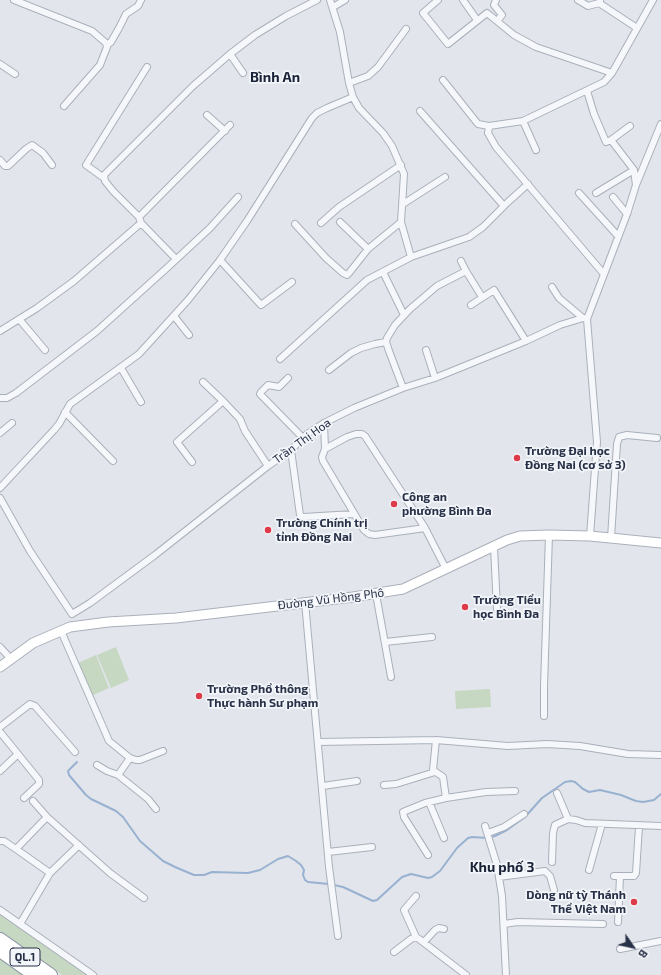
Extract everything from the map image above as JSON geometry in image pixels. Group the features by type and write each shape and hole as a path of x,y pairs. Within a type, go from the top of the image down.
{"highway":[{"name":"QL.1","path":"0,939 51,975"},
{"name":"QL.1","path":"0,951 34,975"}],"street":[{"path":"14,0 92,31 107,45"},
{"path":"64,106 100,65 107,45 111,42 126,14 138,6 141,0"},
{"path":"104,178 105,174 140,141 193,86 230,54 255,35 286,16 317,0"},
{"path":"330,0 340,32 349,83 353,96 359,108 386,137 401,165 404,179 401,222 411,257"},
{"path":"333,7 345,0"},
{"path":"438,0 423,13 448,44 477,20 487,14 514,35 536,47 612,73"},
{"path":"463,0 477,20"},
{"path":"496,0 494,5 502,14 497,21"},
{"path":"578,0 588,6 600,2 637,28"},
{"path":"443,80 478,124 489,126 523,121 604,82 612,73 653,0"},
{"path":"349,83 368,76 378,67 406,30"},
{"path":"230,54 243,73"},
{"path":"0,64 15,74"},
{"path":"147,67 86,165 104,178 113,191 176,259"},
{"path":"587,90 594,114 606,142 630,126"},
{"path":"0,488 59,424 70,404 139,354 174,316 220,260 247,221 312,118 317,113 353,96"},
{"path":"420,111 504,206"},
{"path":"207,115 225,131"},
{"path":"523,121 536,150"},
{"path":"590,536 597,442 585,318 661,124"},
{"path":"0,331 37,308 74,281 140,220 230,125"},
{"path":"489,126 488,133 496,147 603,273"},
{"path":"611,140 634,170 636,186"},
{"path":"0,160 8,166 32,145 43,153 52,165"},
{"path":"321,223 338,207 401,165"},
{"path":"596,192 634,170"},
{"path":"403,204 445,177"},
{"path":"280,359 367,280 411,257 469,237 483,227 528,184"},
{"path":"579,193 618,236"},
{"path":"613,196 627,214"},
{"path":"0,398 7,398 16,393 97,331 210,228 238,197"},
{"path":"340,222 368,249"},
{"path":"295,224 326,258 346,275 350,273 368,249 401,222"},
{"path":"220,260 261,305 292,282"},
{"path":"461,261 482,297"},
{"path":"404,388 386,342 390,333 404,315 437,286 466,271"},
{"path":"384,272 404,315"},
{"path":"552,287 560,298 585,318"},
{"path":"471,305 494,290 526,341"},
{"path":"174,316 189,335"},
{"name":"Trần Thị Hoa","path":"72,614 90,603 154,555 268,466 291,450 303,438 324,422 354,408 404,388 435,378 526,341 560,325 585,318"},
{"path":"19,319 45,350"},
{"path":"329,370 351,353 361,348 386,342"},
{"path":"426,350 435,378"},
{"path":"121,368 141,402"},
{"path":"288,378 279,387 268,385 260,394 303,438"},
{"path":"203,382 240,419 268,466"},
{"path":"192,462 177,442 223,401"},
{"path":"65,412 113,461"},
{"path":"324,422 325,449 322,457 323,460 364,530 369,534 375,535 424,528"},
{"path":"0,433 12,423"},
{"path":"325,449 347,437 356,434 362,434 365,436 424,528 446,569"},
{"path":"611,538 617,444 619,437 627,435 657,438"},
{"path":"291,450 300,515 303,517 354,514"},
{"path":"0,498 30,551 72,614 65,629 109,741 130,758 136,760 140,760 163,751"},
{"path":"544,716 549,535"},
{"name":"Đường Vũ Hồng Phô","path":"0,666 33,643 65,629 108,622 176,618 376,594 403,589 507,540 520,536 590,536 661,543"},
{"path":"494,547 497,609"},
{"path":"376,594 391,677"},
{"path":"305,602 328,852 338,936"},
{"path":"385,642 432,637"},
{"path":"0,647 11,659"},
{"path":"0,727 30,704 36,706 75,752"},
{"path":"0,733 39,780 38,784 24,798"},
{"path":"318,742 436,740 508,746 548,744 580,746 628,754 661,755"},
{"path":"435,772 433,768 436,740"},
{"path":"0,770 18,754"},
{"path":"118,775 130,758"},
{"path":"97,765 118,775 148,799 156,809"},
{"path":"384,785 396,784 435,772 443,776 446,798"},
{"path":"323,786 357,782"},
{"path":"428,855 402,813 413,806 446,798 486,792 515,791"},
{"path":"557,793 568,819"},
{"path":"33,801 47,817 110,873 144,898"},
{"path":"429,802 444,838"},
{"path":"488,833 504,827 524,814"},
{"path":"16,849 47,817"},
{"path":"552,862 553,833 555,825 568,819 585,823 661,826"},
{"path":"589,870 602,824"},
{"path":"485,826 499,877 502,896 506,975"},
{"path":"618,922 617,876 634,876 636,873 639,826"},
{"path":"0,841 4,841 50,873"},
{"path":"20,924 50,873 79,845"},
{"path":"328,852 372,847"},
{"path":"499,877 545,871 550,876 554,890"},
{"path":"416,896 404,910 416,937 466,975"},
{"path":"0,910 93,975"},
{"path":"504,924 518,922 603,924"},
{"path":"424,942 435,930 439,928 444,929"},
{"path":"394,952 416,937"},
{"path":"620,949 661,941"}],"green space":[{"path":"116,647 129,680 111,688 97,655"},
{"path":"96,655 109,688 91,696 78,663"},
{"path":"490,689 491,707 456,709 455,691"},
{"path":"0,913 87,975 62,975 0,932"},
{"path":"0,957 25,975 0,975"}],"waterway":[{"path":"77,762 68,771 69,775 86,795 116,811 123,817 140,841 163,861 175,867 194,875 204,875 212,872 248,873 260,870 278,859 288,856 301,865 304,870 303,875 305,880 308,882 329,884"},
{"path":"334,885 343,887 373,901 377,900 402,877 411,874 428,878 432,877 440,871 457,848 468,838 487,838 507,830 525,817 542,798 565,782 575,782 589,792 600,790 643,802 654,800 661,794"}],"place":[{"name":"Trường Đại học Đồng Nai (cơ sở 3)","path":"517,458"},
{"name":"Công an phường Bình Đa","path":"394,504"},
{"name":"Trường Chính trị tỉnh Đồng Nai","path":"268,530"},
{"name":"Trường Tiểu học Bình Đa","path":"465,607"},
{"name":"Trường Phổ thông Thực hành Sư phạm","path":"199,696"},
{"name":"Dòng nữ tỳ Thánh Thể Việt Nam","path":"634,902"}],"district":[{"name":"Bình An","path":"275,77"},
{"name":"Khu phố 3","path":"502,867"}]}
